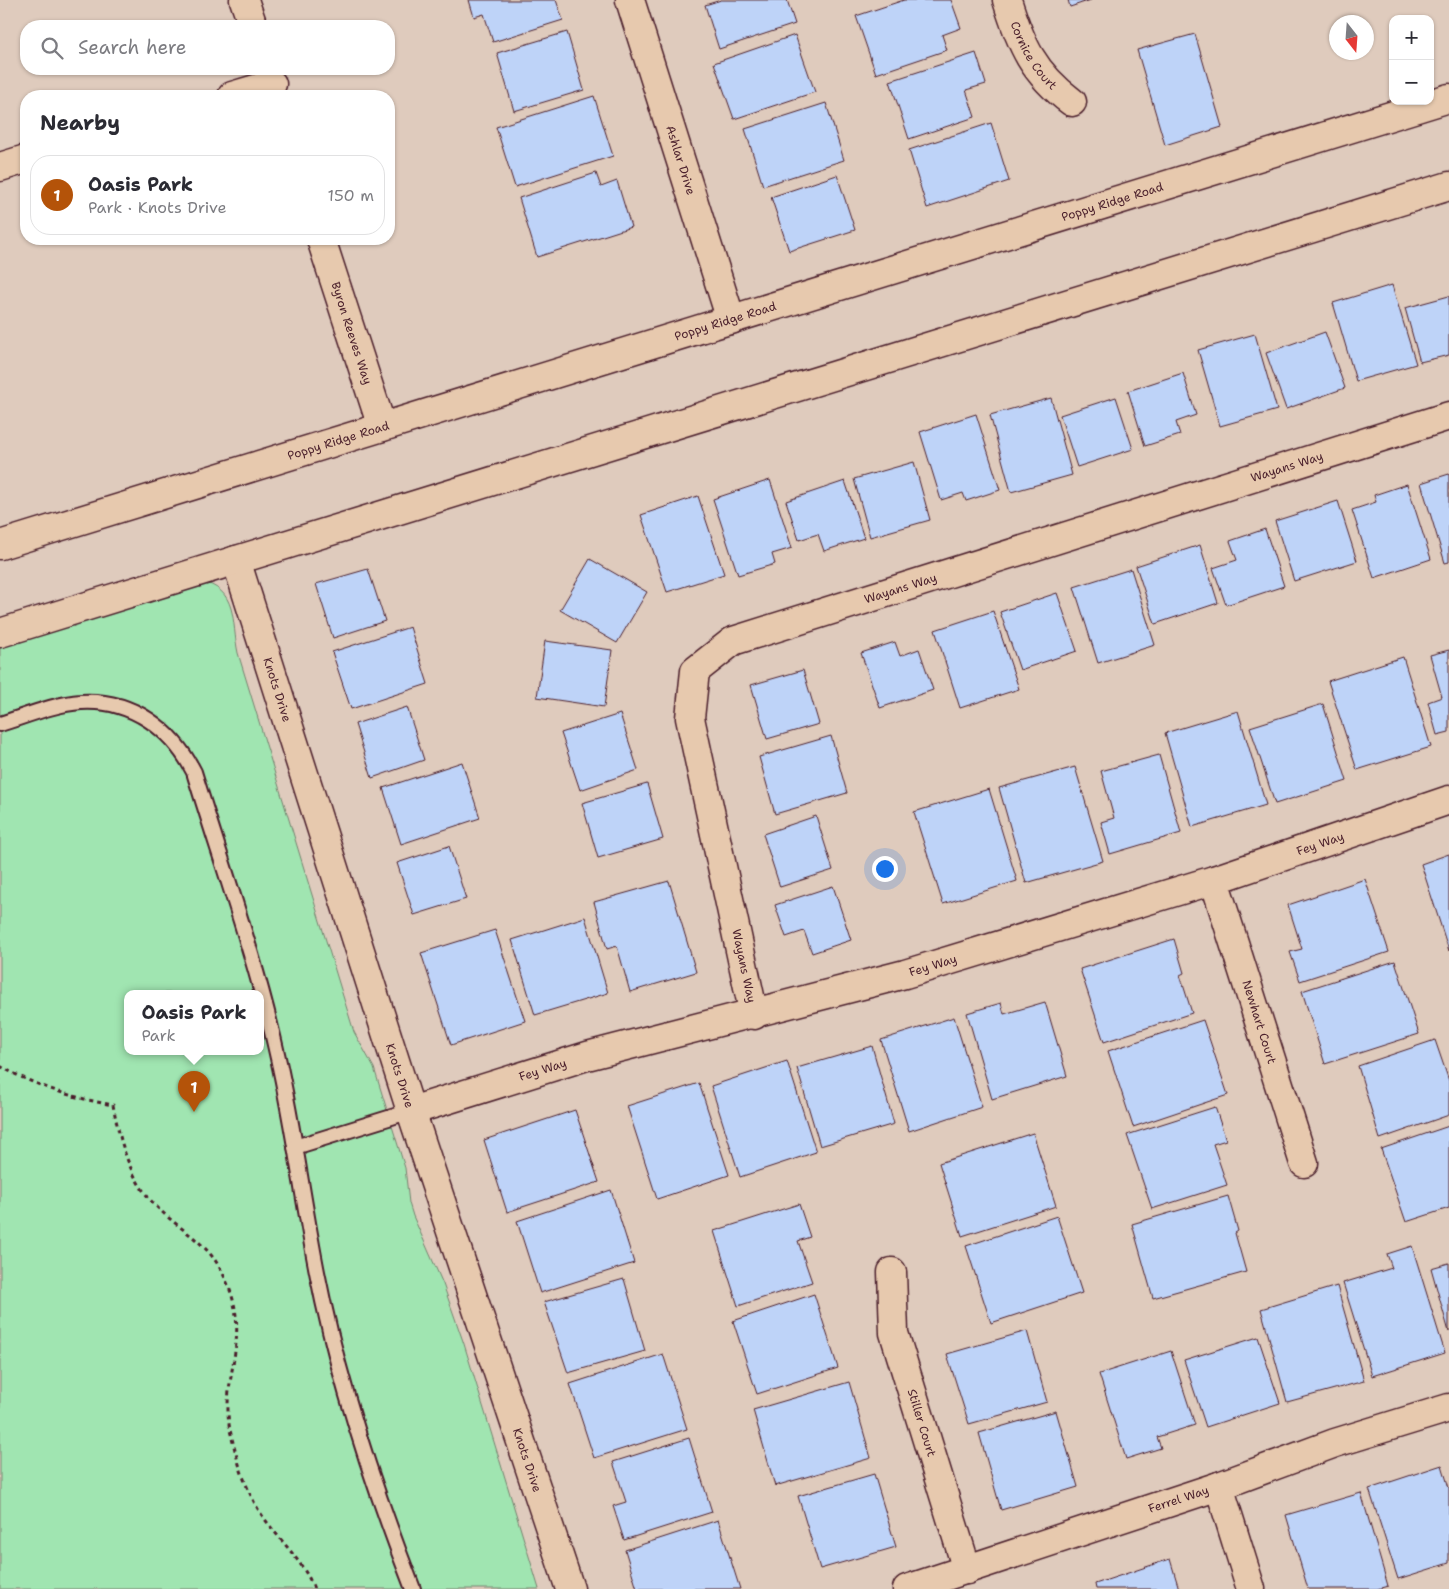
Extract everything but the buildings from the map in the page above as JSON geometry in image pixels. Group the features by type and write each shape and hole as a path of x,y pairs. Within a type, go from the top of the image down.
{"street":[{"path":"244,0 251,20"},
{"name":"Ashlar Drive","path":"630,0 731,320"},
{"name":"Cornice Court","path":"1007,0 1016,29 1031,61 1051,85 1072,102"},
{"path":"250,90 271,83"},
{"name":"Poppy Ridge Road","path":"0,545 1449,98"},
{"path":"0,167 20,161"},
{"path":"0,633 1449,186"},
{"name":"Byron Reeves Way","path":"323,245 382,427"},
{"name":"Wayans Way","path":"754,1015 690,718 695,671 733,641 1449,416"},
{"name":"Knots Drive","path":"236,560 411,1111 570,1589"},
{"name":"Fey Way","path":"411,1111 587,1056 754,1015 905,974 1214,880 1449,800"},
{"name":"Newhart Court","path":"1214,880 1304,1163"},
{"name":"Stiller Court","path":"892,1272 894,1333 967,1570"},
{"name":"Ferrel Way","path":"907,1589 1219,1486 1335,1443 1449,1408"},
{"path":"1219,1486 1251,1589"}],"lane":[{"path":"0,724 60,706 102,703 123,707 153,722 174,740 186,755 194,772 261,990"},
{"path":"264,1000 295,1147 317,1273 338,1362 363,1449 413,1589"},
{"path":"295,1147 411,1111"}],"path":[{"path":"0,1066 33,1083 61,1093 113,1106 123,1150 139,1186 154,1205 206,1248 219,1265 228,1284 238,1323 238,1341 229,1395 228,1414 240,1467 256,1504 303,1566 314,1589"}],"green space":[{"path":"199,581 212,585 221,591 227,599 231,608 238,653 354,1032 374,1068 405,1168 409,1203 413,1216 443,1284 464,1344 539,1589 0,1589 0,648 149,601"}],"place":[{"name":"Oasis Park","path":"194,1112"}]}
